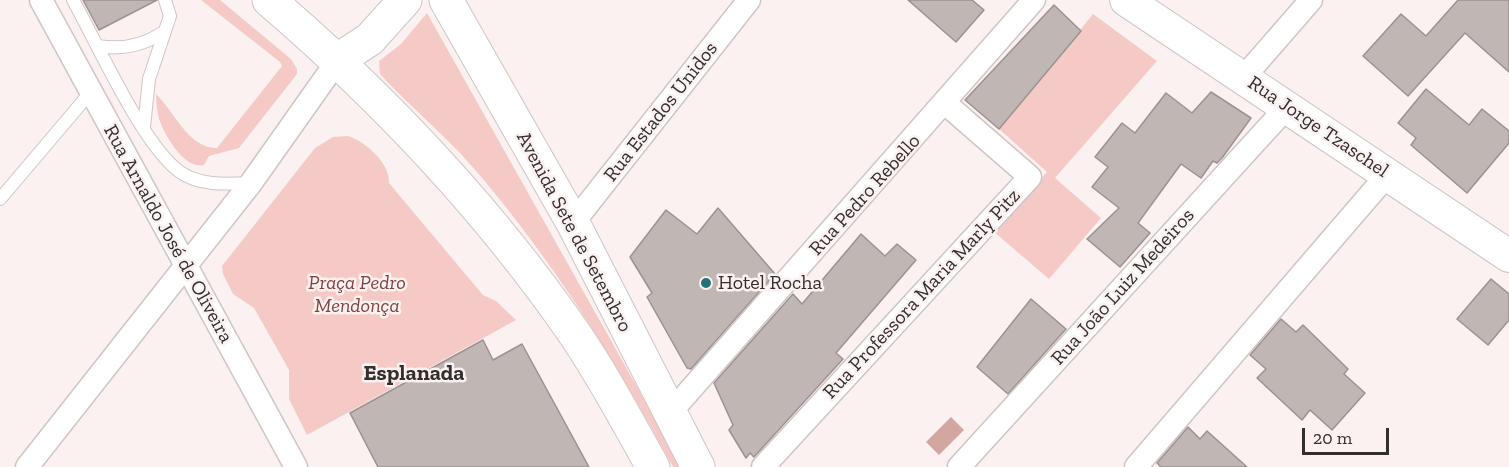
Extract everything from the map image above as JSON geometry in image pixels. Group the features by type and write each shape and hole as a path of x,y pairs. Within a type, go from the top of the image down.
{"main road":[{"path":"269,0 338,60 500,235 573,331 653,467"},
{"path":"338,60 370,39 405,0"},
{"name":"Avenida Sete de Setembro","path":"446,0 573,223 698,467"},
{"name":"Rua Jorge Tzaschel","path":"1125,0 1244,77 1509,256"}],"street":[{"name":"Rua Arnaldo José de Oliveira","path":"41,0 296,467"},
{"name":"Rua Estados Unidos","path":"573,223 749,0"},
{"name":"Rua Pedro Rebello","path":"669,414 946,104 1034,0"},
{"path":"1244,77 1311,0"},
{"path":"27,467 251,183 338,60"},
{"name":"Rua Professora Maria Marly Pitz","path":"763,467 1030,177 946,104"},
{"name":"Rua João Luiz Medeiros","path":"959,467 1287,107"},
{"path":"1136,467 1388,174"}],"lane":[{"path":"73,0 143,129 164,158 181,173 217,184 251,183"},
{"path":"143,129 148,85 162,33 170,16 165,0"},
{"path":"98,46 124,48 149,41 162,33"},
{"path":"0,199 90,93"}],"green space":[{"path":"201,0 220,0 291,59 297,69 297,74 239,148 209,156 204,165 197,165 182,157 165,133 159,119 156,94 190,135 198,142 217,148 282,66 280,62"},
{"path":"427,13 682,467 673,467 580,310 500,199 459,152 380,74 379,61 401,44"},
{"path":"1093,14 1157,61 1055,178 1101,218 1049,279 994,232 1047,172 999,129"},
{"name":"Praça Pedro Mendonça","path":"348,136 376,154 386,168 389,183 483,295 496,301 516,320 307,435 289,399 289,370 254,308 233,294 223,274 222,266 315,148 333,137"}],"shaded area":[{"path":"951,417 964,430 939,455 926,442"}],"building":[{"path":"83,0 157,0 99,30"},
{"path":"908,0 972,0 984,10 956,42"},
{"path":"1458,0 1509,0 1509,72 1465,33 1408,96 1363,56 1401,14 1426,36"},
{"path":"1054,5 1081,31 999,129 965,100"},
{"path":"1426,89 1469,125 1482,109 1509,131 1509,143 1467,193 1411,145 1416,138 1398,123"},
{"path":"1211,92 1251,118 1222,158 1217,163 1213,161 1201,178 1181,164 1138,223 1150,233 1120,267 1087,239 1119,208 1092,187 1108,167 1095,157 1122,123 1135,133 1166,93 1192,113"},
{"name":"Hotel Rocha","path":"718,208 775,274 691,369 687,368 647,297 652,293 630,257 666,210 697,234"},
{"path":"861,234 885,256 897,244 916,260 836,353 843,359 754,457 750,453 746,458 729,430 733,425 714,383 793,294 802,304"},
{"path":"1491,279 1509,294 1509,320 1488,345 1457,319"},
{"path":"1031,299 1066,329 1008,394 977,367"},
{"path":"1281,319 1296,332 1303,325 1348,369 1344,374 1365,393 1332,430 1310,410 1302,420 1257,378 1266,369 1250,355"},
{"path":"483,340 493,360 522,344 589,467 378,467 350,413"},
{"path":"1188,427 1200,439 1207,431 1247,467 1161,467 1157,463"}],"place":[{"name":"Hotel Rocha","path":"706,283"}],"district":[{"name":"Esplanada","path":"414,374"}]}
